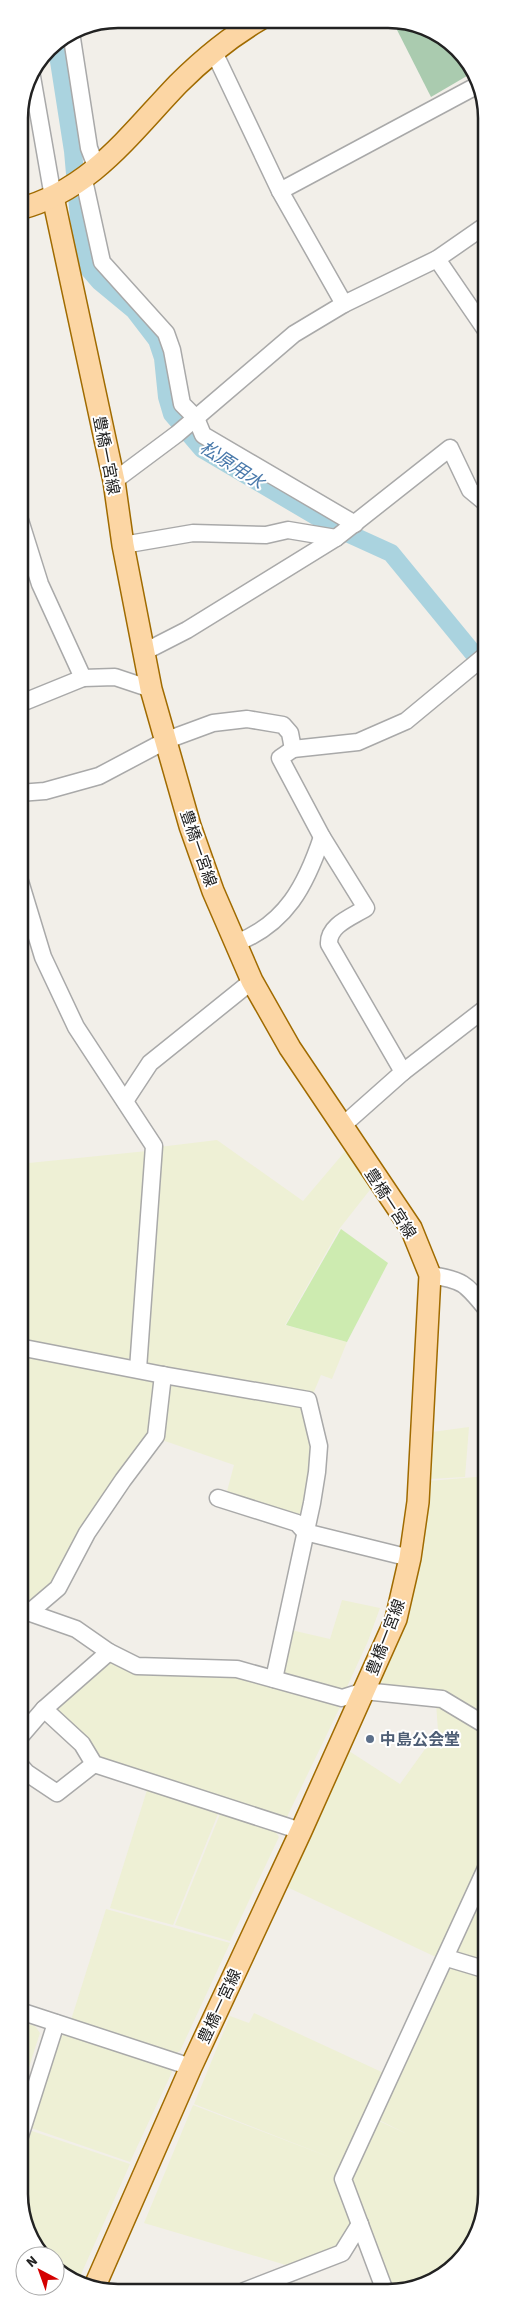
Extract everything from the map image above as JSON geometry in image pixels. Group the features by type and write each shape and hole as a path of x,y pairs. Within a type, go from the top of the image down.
{"main road":[{"path":"28,206 53,197 84,179 180,83 214,52 248,28"},
{"name":"豊橋一宮線","path":"53,197 114,481 123,545 151,689 190,826 214,891 252,981 290,1048 411,1228 430,1275 418,1502 410,1558 396,1619 301,1831 190,2067 97,2281"}],"street":[{"path":"72,40 89,148 84,179 102,262 166,333 172,350 187,425 209,441 355,525"},
{"path":"214,52 280,191 344,304"},
{"path":"34,84 53,197"},
{"path":"280,191 473,88"},
{"path":"114,481 187,425 294,334 344,304 437,259 478,231"},
{"path":"437,259 478,320"},
{"path":"144,652 187,630 337,538 450,448 470,490 478,497"},
{"path":"123,545 193,533 266,535 288,530 337,538"},
{"path":"28,546 40,584 84,678"},
{"path":"403,1072 329,944 329,936 333,929 366,908 322,837 280,758 293,749 358,742 406,721 478,661"},
{"path":"28,700 84,678 115,677 151,689"},
{"path":"28,792 45,791 99,776 167,740 213,723 247,719 283,725 290,732 293,749"},
{"path":"236,943 253,936 275,920 294,899 309,875 322,837"},
{"path":"28,908 43,957 76,1027 154,1146 138,1369"},
{"path":"125,1101 150,1063 252,981"},
{"path":"341,1126 403,1072 478,1014"},
{"path":"430,1275 456,1279 467,1286 478,1299"},
{"path":"28,1349 138,1369 163,1376 308,1400 319,1446 312,1503 304,1532 274,1679"},
{"path":"28,1608 58,1588 87,1534 123,1480 156,1436 163,1376"},
{"path":"218,1498 297,1524 304,1532 410,1558"},
{"path":"28,1611 76,1629 109,1652 137,1666 183,1669 216,1667 274,1679 342,1698 364,1691 442,1699 478,1721"},
{"path":"28,1728 44,1709 109,1652"},
{"path":"44,1709 82,1744 94,1764 301,1831"},
{"path":"28,1774 57,1794 94,1764"},
{"path":"382,2284 344,2179 447,1958 478,1887"},
{"path":"447,1958 478,1967"},
{"path":"28,2014 190,2067"},
{"path":"28,2111 56,2023"},
{"path":"262,2284 342,2253 360,2224"}],"green space":[{"path":"396,28 423,34 438,43 456,58 468,76 431,97"},
{"path":"217,1140 303,1201 347,1149 373,1186 340,1228 285,1325 347,1342 332,1379 321,1375 313,1394 149,1366 143,1360 159,1147"},
{"path":"147,1151 131,1357 123,1361 28,1343 28,1163"},
{"path":"341,1229 388,1263 347,1342 286,1325"},
{"path":"28,1357 153,1380 157,1384 150,1435 53,1584 29,1606"},
{"path":"174,1384 301,1407 312,1450 301,1518 226,1495 234,1465 162,1440 167,1387"},
{"path":"469,1427 465,1477 430,1479 432,1432"},
{"path":"478,1477 478,1715 378,1685 406,1622 421,1560 429,1481"},
{"path":"342,1600 380,1608 368,1641 346,1689 341,1692 281,1675 291,1630 330,1639"},
{"path":"113,1662 234,1675 342,1703 286,1819 282,1820 96,1756 57,1713 60,1704 105,1664"},
{"path":"436,1703 478,1728 478,1872 440,1959 287,1887 349,1751 400,1784 438,1731"},
{"path":"147,1790 218,1814 173,1925 110,1908"},
{"path":"220,1814 275,1831 279,1837 230,1941 175,1925"},
{"path":"478,1906 478,1960 457,1954"},
{"path":"106,1909 230,1943 180,2051 174,2054 71,2020"},
{"path":"452,1964 478,1972 477,2211 472,2228 452,2257 428,2274 400,2283 390,2284 352,2179 379,2121 407,2134 379,2120"},
{"path":"254,2013 386,2074 337,2179 355,2226 340,2251 296,2268 144,2223 193,2105 337,2160 194,2104 230,2016 249,2023"},
{"path":"28,2024 35,2026 40,2033 28,2070"},
{"path":"65,2034 168,2066 172,2072 130,2162 31,2128 58,2038"},
{"path":"29,2130 130,2164 81,2275 65,2266 65,2246 45,2246 32,2222 28,2205"}],"waterway":[{"name":"松原用水","path":"57,51 73,151 79,219 87,267 99,281 134,310 157,340 163,358 167,397 172,414 202,449 336,528 391,553 478,659"}],"place":[{"name":"中島公会堂","path":"370,1739"}]}
